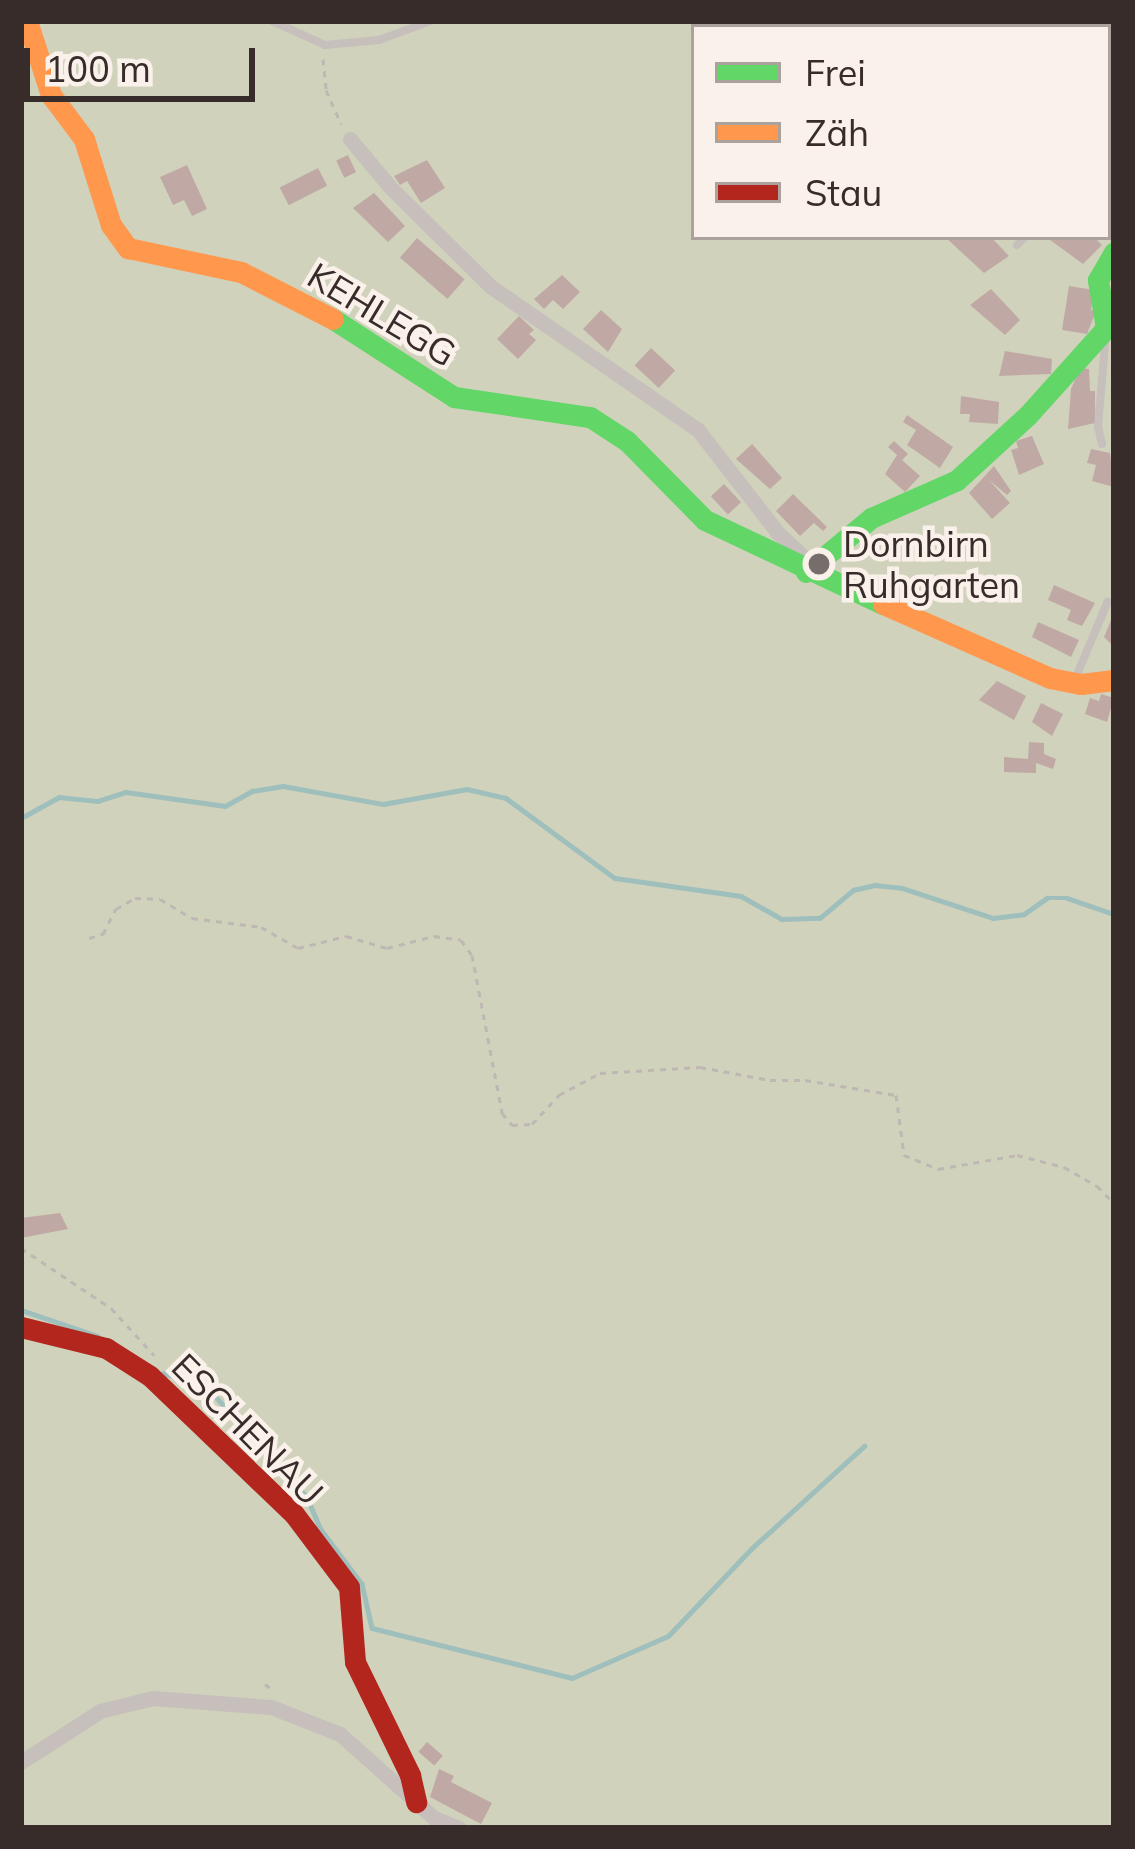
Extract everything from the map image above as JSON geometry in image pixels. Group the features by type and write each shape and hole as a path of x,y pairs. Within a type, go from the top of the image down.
{"street":[{"name":"KEHLEGG","path":"27,21 51,94 83,139 111,225 128,248 241,272 368,337 454,397 590,417 627,441 705,520 1016,664 1073,683 1114,680"},
{"name":"KEHLEGG","path":"350,139 390,187 490,286 698,430 808,567"},
{"path":"808,567 871,518 957,480 1028,415 1110,328 1098,280 1114,252"},
{"name":"ESCHENAU","path":"21,1328 106,1348 151,1376 295,1514 349,1587 355,1662 410,1775 416,1802"},
{"path":"21,1762 100,1712 153,1698 272,1707 340,1734 416,1802 459,1828"}],"lane":[{"path":"272,21 325,45 379,40 430,21"},
{"path":"1102,444 1098,426 1110,328"},
{"path":"1073,683 1108,601"}],"path":[{"path":"325,45 326,90 350,139"},
{"path":"89,938 103,934 116,909 135,898 160,899 192,918 261,927 298,949 346,936 387,949 434,936 461,940 472,955 502,1113 512,1125 532,1124 559,1095 600,1072 700,1067 770,1080 805,1080 896,1096 904,1155 938,1169 1017,1155 1064,1167 1097,1186 1114,1203"},
{"path":"21,1248 111,1308 156,1361"}],"green space":[{"path":"21,21 1114,21 1114,1828 21,1828","holes":["241,1454 258,1465 296,1510 357,1601 360,1667 342,1594"]}],"building":[{"path":"348,155 356,172 344,178 336,160"},
{"path":"427,160 445,188 421,203 407,181 400,185 394,176"},
{"path":"187,165 207,209 192,216 184,200 173,205 160,177"},
{"path":"318,168 327,186 289,205 280,188"},
{"path":"374,193 405,226 388,242 353,208"},
{"path":"417,238 465,279 447,299 400,258"},
{"path":"948,240 994,240 1009,256 984,273"},
{"path":"1050,240 1097,240 1102,245 1083,264"},
{"path":"562,275 580,292 563,309 553,300 544,309 534,299"},
{"path":"1069,286 1094,290 1091,310 1096,311 1087,334 1062,330"},
{"path":"991,289 1020,320 1005,335 970,305"},
{"path":"601,310 622,329 608,352 583,329"},
{"path":"519,316 534,330 529,334 536,340 518,359 497,339"},
{"path":"651,348 675,371 659,388 635,366"},
{"path":"1005,351 1052,359 1051,374 999,376"},
{"path":"1080,368 1089,369 1090,391 1095,391 1095,423 1068,429 1071,389"},
{"path":"961,396 999,402 998,424 969,422 970,414 960,414"},
{"path":"907,415 953,447 940,468 907,445 916,430 903,422"},
{"path":"1032,436 1044,464 1019,475 1011,450 1018,448 1016,441"},
{"path":"894,441 908,454 902,460 920,476 905,492 885,474 897,455 888,447"},
{"path":"752,444 782,478 770,489 736,459"},
{"path":"1091,449 1110,453 1114,487 1092,481 1096,465 1087,463"},
{"path":"994,466 1011,491 1007,495 989,480 1010,503 992,519 969,493"},
{"path":"724,484 741,502 728,515 711,496"},
{"path":"793,494 827,527 823,531 814,523 800,536 776,511"},
{"path":"1054,585 1095,603 1082,626 1067,620 1071,610 1048,600"},
{"path":"1114,613 1114,647 1104,637"},
{"path":"1038,622 1079,640 1071,657 1032,637"},
{"path":"997,681 1026,696 1014,720 979,700"},
{"path":"1101,694 1114,698 1107,722 1085,714 1090,698 1099,701"},
{"path":"1041,703 1063,714 1052,736 1032,722"},
{"path":"1029,742 1044,743 1044,754 1056,759 1053,769 1036,763 1036,773 1004,772 1004,757 1028,759"},
{"path":"60,1213 68,1229 21,1238 21,1218"},
{"path":"427,1742 443,1756 434,1766 418,1752"},
{"path":"439,1769 454,1776 451,1782 492,1803 481,1824 430,1797"}],"waterway":[{"path":"21,818 59,797 98,801 126,792 225,806 252,791 283,786 383,804 467,789 506,798 615,878 741,896 782,919 820,918 853,890 875,885 902,888 993,918 1024,914 1047,898 1067,898 1114,914"},
{"path":"21,1310 98,1336"},
{"path":"163,1373 206,1386 307,1497 320,1528 362,1584 372,1628 572,1678 668,1636 751,1549 864,1446"}],"traffic: fast":[{"path":"806,572 871,518 957,480 1028,415 1106,328 1098,280 1114,252"},
{"path":"333,319 454,397 590,417 627,441 705,520 883,604"}],"traffic: slow":[{"path":"27,21 51,95 84,139 111,225 128,248 241,272 333,319"},
{"path":"883,604 1050,678 1081,684 1114,680"}],"traffic: jam":[{"path":"21,1327 106,1348 150,1376 294,1514 349,1587 355,1662 410,1775 416,1802"}],"place":[{"name":"Dornbirn Ruhgarten","path":"819,564"}]}
